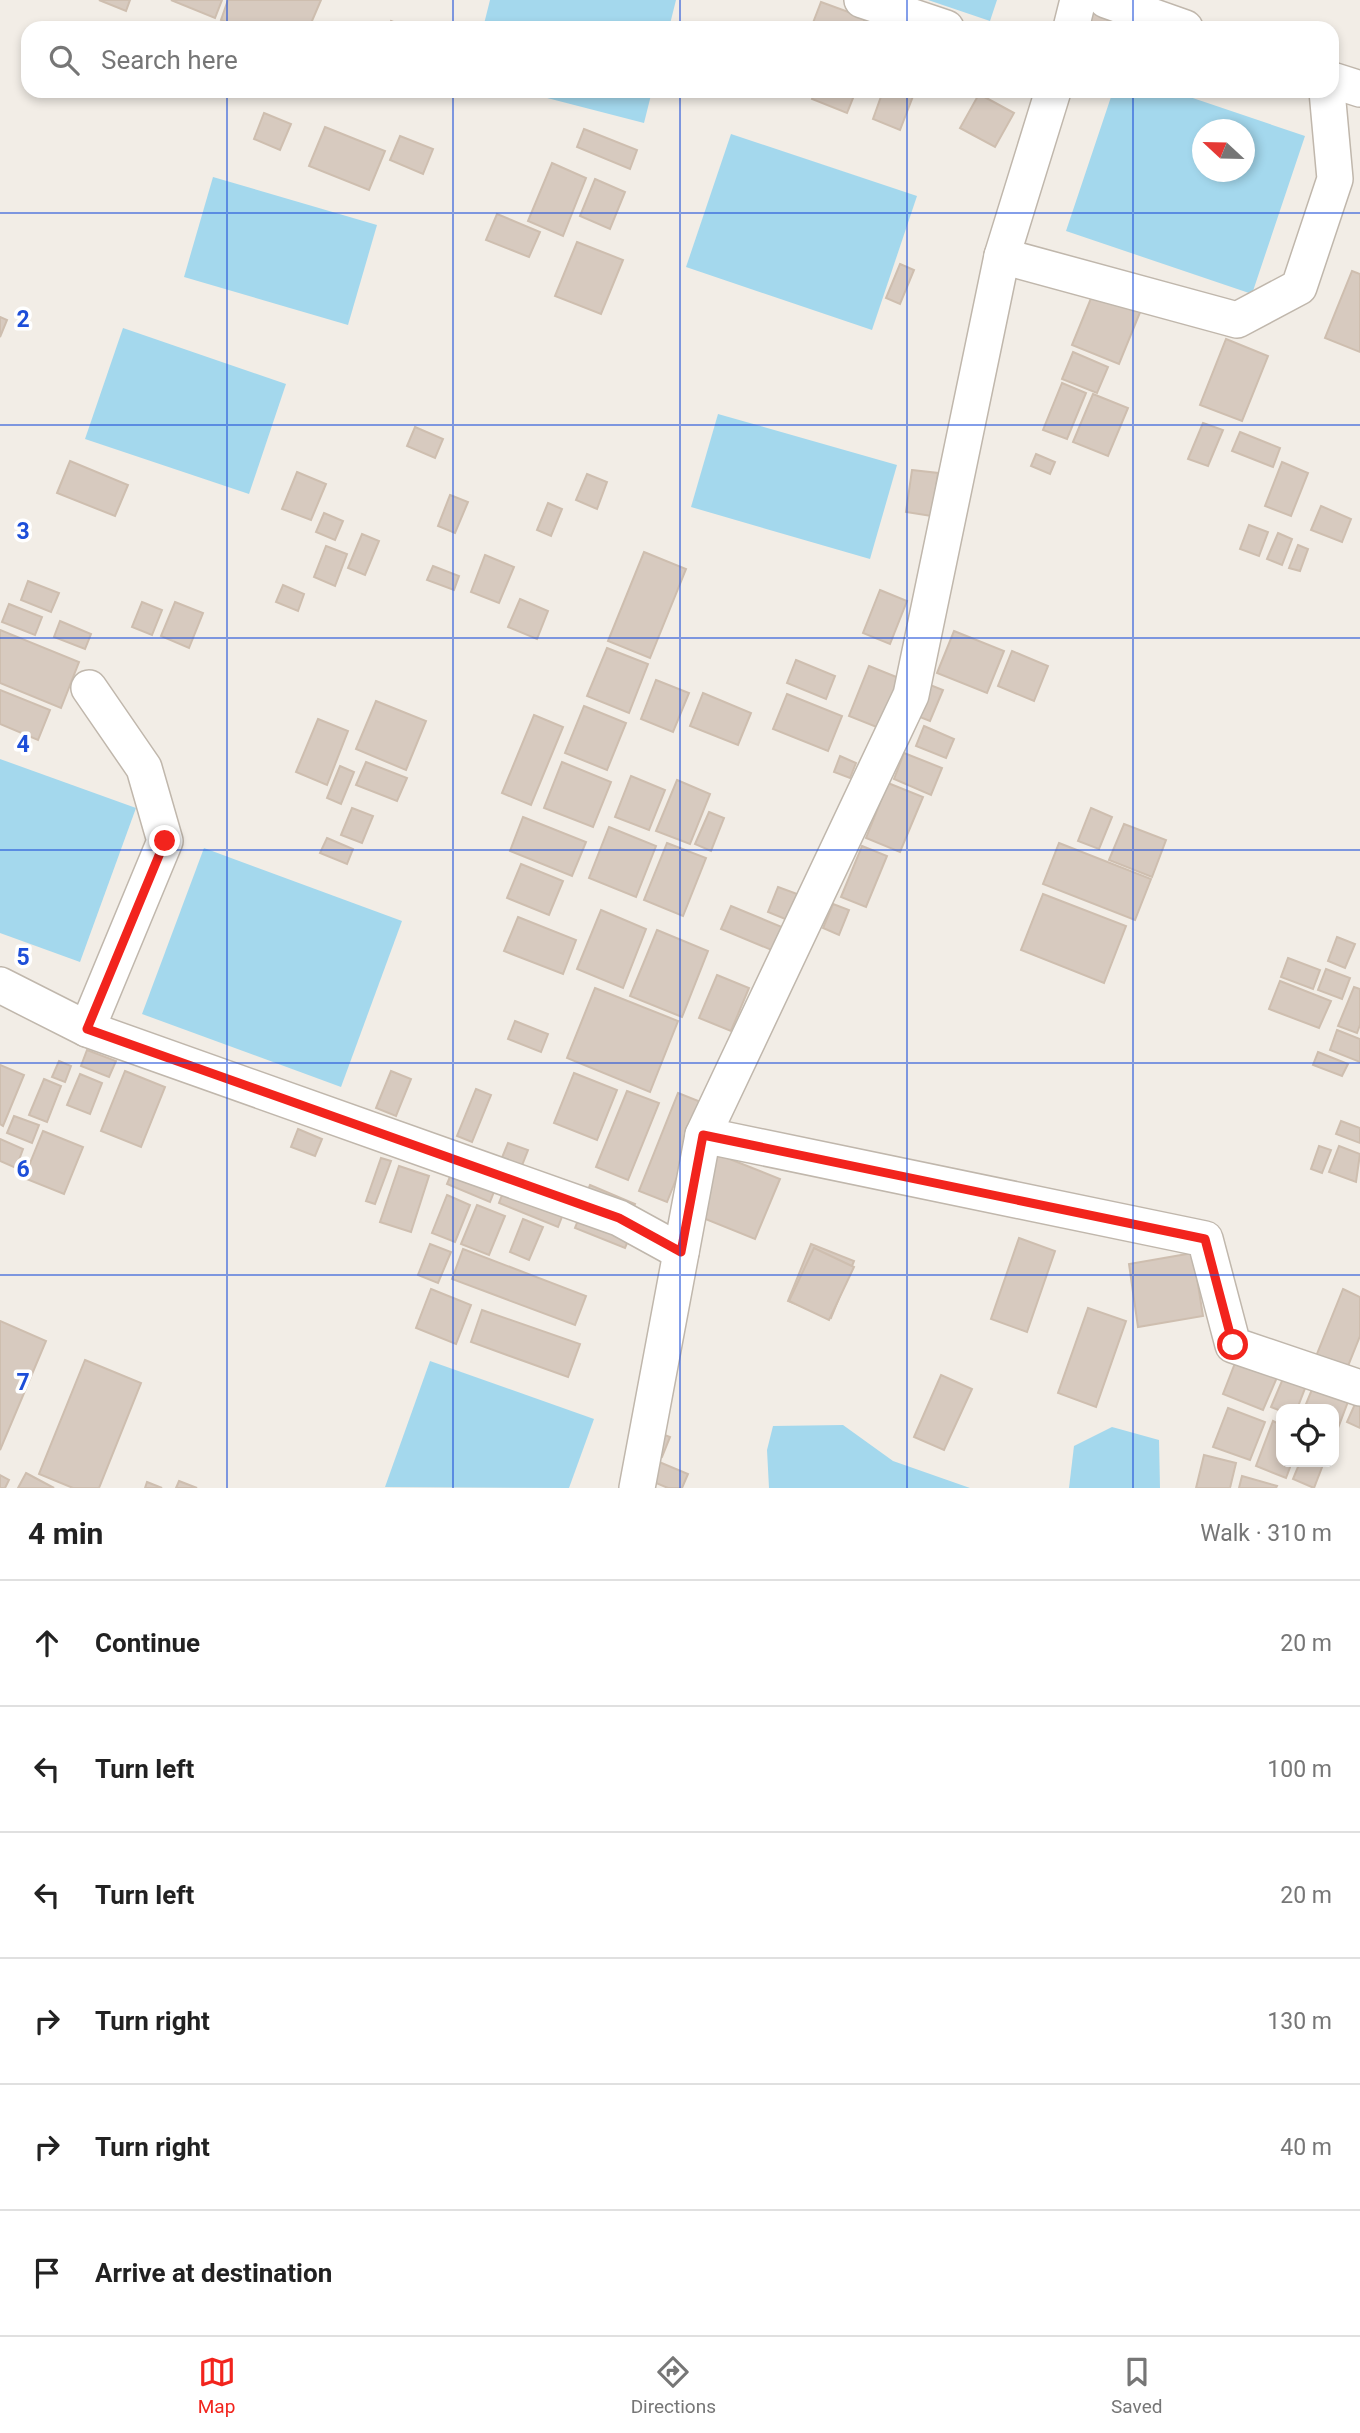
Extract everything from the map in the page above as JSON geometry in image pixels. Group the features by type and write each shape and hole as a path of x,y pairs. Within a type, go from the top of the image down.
{"street":[{"path":"862,0 925,21"},
{"path":"1073,21 1078,0"},
{"path":"1106,0 1165,21"},
{"path":"1339,82 1360,89"},
{"path":"637,1488 703,1135 911,695 1002,256 1051,98"},
{"path":"1002,256 1237,320 1299,287 1335,178 1328,98"},
{"path":"87,1029 165,841 144,768 89,688"},
{"path":"0,985 87,1029 619,1218 681,1252"},
{"path":"703,1135 1205,1239 1233,1345 1360,1388"}],"water":[{"path":"490,0 676,0 671,21 485,21"},
{"path":"928,0 997,0 990,21"},
{"path":"547,98 650,98 644,123"},
{"path":"1111,98 1193,98 1255,119 1192,119 1192,182 1255,182 1255,119 1305,136 1252,294 1066,231"},
{"path":"731,134 917,196 872,330 686,267"},
{"path":"213,177 377,225 348,325 184,277"},
{"path":"123,328 286,384 249,494 85,439"},
{"path":"718,414 897,465 870,559 691,507"},
{"path":"0,759 136,808 80,962 0,933"},
{"path":"204,848 402,921 341,1087 142,1014"},
{"path":"430,1361 594,1419 569,1488 385,1487"},
{"path":"843,1425 893,1461 970,1488 769,1488 767,1450 773,1426"},
{"path":"1112,1427 1159,1440 1160,1488 1069,1488 1074,1446"}],"building":[{"path":"99,0 130,0 126,11"},
{"path":"171,0 222,0 215,18"},
{"path":"228,0 321,0 312,21 221,20"},
{"path":"1098,0 1131,0 1122,21 1090,21"},
{"path":"821,2 865,18 864,21 814,21"},
{"path":"812,98 853,98 847,113"},
{"path":"880,98 912,98 900,130 873,119"},
{"path":"977,98 986,98 1014,113 995,147 960,128"},
{"path":"264,113 291,124 280,150 254,139"},
{"path":"325,127 385,151 369,190 309,166"},
{"path":"584,129 637,150 630,169 577,147"},
{"path":"400,136 433,149 423,174 390,160"},
{"path":"552,163 586,178 563,236 528,221"},
{"path":"595,179 625,192 610,229 580,216"},
{"path":"497,214 540,232 529,257 486,240"},
{"path":"577,242 623,260 601,314 555,296"},
{"path":"900,264 914,270 900,304 886,298"},
{"path":"1352,271 1360,274 1360,352 1325,338"},
{"path":"1096,286 1143,305 1119,364 1072,345"},
{"path":"0,317 7,320 0,337"},
{"path":"1226,339 1268,356 1242,421 1200,405"},
{"path":"1073,352 1108,367 1097,393 1062,379"},
{"path":"1062,383 1086,393 1067,439 1043,430"},
{"path":"1093,394 1128,408 1108,456 1073,442"},
{"path":"1203,423 1223,430 1208,466 1188,459"},
{"path":"415,427 443,439 435,458 407,446"},
{"path":"1240,432 1280,448 1273,467 1232,451"},
{"path":"1036,454 1055,462 1050,474 1031,466"},
{"path":"70,461 128,485 115,516 57,493"},
{"path":"1282,462 1308,473 1291,516 1265,506"},
{"path":"912,470 938,473 932,516 906,512"},
{"path":"297,472 326,484 311,520 282,509"},
{"path":"587,474 607,482 597,509 576,500"},
{"path":"450,495 468,502 455,533 438,526"},
{"path":"548,503 562,509 551,536 537,530"},
{"path":"1321,506 1351,519 1342,542 1311,530"},
{"path":"324,513 343,521 335,540 316,532"},
{"path":"1249,525 1268,532 1259,556 1240,549"},
{"path":"1278,533 1292,539 1282,565 1267,559"},
{"path":"362,534 379,541 365,575 348,568"},
{"path":"1298,545 1308,549 1300,571 1289,568"},
{"path":"326,546 347,554 335,586 314,577"},
{"path":"644,552 686,569 650,658 608,641"},
{"path":"485,555 514,567 499,603 471,592"},
{"path":"433,566 459,576 454,590 427,580"},
{"path":"28,581 59,593 51,612 21,600"},
{"path":"283,585 304,594 298,611 276,602"},
{"path":"880,590 907,601 890,644 863,633"},
{"path":"520,599 548,611 537,639 508,627"},
{"path":"142,602 162,610 152,635 132,627"},
{"path":"175,602 203,613 189,648 161,636"},
{"path":"9,604 42,617 35,635 2,622"},
{"path":"60,621 91,634 85,649 54,637"},
{"path":"0,630 79,662 61,708 0,683"},
{"path":"954,631 1004,651 987,693 937,673"},
{"path":"607,648 648,664 629,713 587,696"},
{"path":"1012,651 1048,666 1034,701 998,686"},
{"path":"796,660 835,676 826,699 787,683"},
{"path":"869,666 904,680 884,730 849,716"},
{"path":"656,680 689,693 673,732 641,719"},
{"path":"925,683 943,690 930,721 912,714"},
{"path":"0,690 50,710 38,740 0,724"},
{"path":"703,693 751,713 738,745 690,726"},
{"path":"787,694 842,716 828,751 773,729"},
{"path":"376,701 426,721 406,770 356,749"},
{"path":"584,706 626,723 607,770 565,753"},
{"path":"534,715 563,727 531,805 502,793"},
{"path":"318,719 348,731 327,785 296,772"},
{"path":"924,726 954,739 946,758 916,746"},
{"path":"904,753 942,768 931,795 894,779"},
{"path":"840,756 856,763 850,778 834,772"},
{"path":"366,762 407,778 397,801 356,785"},
{"path":"562,762 611,782 593,827 544,808"},
{"path":"340,766 354,772 341,804 327,798"},
{"path":"631,776 665,790 649,830 615,817"},
{"path":"677,780 710,794 690,844 656,831"},
{"path":"888,783 923,797 900,852 866,838"},
{"path":"352,808 373,816 362,843 341,835"},
{"path":"1091,808 1112,817 1099,849 1078,841"},
{"path":"709,812 724,818 711,851 695,844"},
{"path":"523,817 586,842 572,876 510,851"},
{"path":"1124,824 1166,840 1152,877 1109,860"},
{"path":"609,827 656,846 636,897 589,878"},
{"path":"327,838 353,849 347,864 320,853"},
{"path":"667,843 706,858 683,916 644,900"},
{"path":"1059,843 1151,879 1135,920 1043,884"},
{"path":"862,846 887,856 866,907 841,897"},
{"path":"521,864 563,881 549,915 507,898"},
{"path":"778,887 800,895 790,921 768,912"},
{"path":"1043,894 1126,926 1104,983 1021,950"},
{"path":"833,904 849,910 839,935 823,928"},
{"path":"731,906 789,930 779,953 721,929"},
{"path":"601,910 646,929 623,988 577,969"},
{"path":"518,917 576,940 563,974 504,951"},
{"path":"657,930 708,951 682,1017 630,996"},
{"path":"1337,937 1355,944 1345,968 1328,961"},
{"path":"1288,958 1320,970 1313,989 1281,977"},
{"path":"1326,969 1350,978 1342,999 1318,990"},
{"path":"717,975 749,988 731,1031 699,1018"},
{"path":"1280,981 1331,1001 1319,1028 1269,1009"},
{"path":"1354,987 1360,989 1360,1025 1357,1033 1338,1026"},
{"path":"595,988 678,1021 650,1092 567,1058"},
{"path":"515,1021 548,1034 541,1052 508,1039"},
{"path":"1337,1030 1360,1039 1360,1062 1330,1050"},
{"path":"87,1050 116,1061 109,1077 81,1066"},
{"path":"1318,1052 1348,1064 1342,1076 1313,1065"},
{"path":"59,1061 71,1066 65,1082 52,1077"},
{"path":"0,1065 24,1075 3,1126 0,1124"},
{"path":"125,1071 165,1087 141,1147 101,1131"},
{"path":"391,1071 411,1079 396,1116 376,1108"},
{"path":"574,1073 617,1090 597,1140 554,1123"},
{"path":"80,1074 102,1083 90,1114 67,1105"},
{"path":"44,1079 61,1086 47,1122 29,1115"},
{"path":"476,1089 491,1095 472,1142 457,1136"},
{"path":"627,1091 659,1103 628,1180 596,1167"},
{"path":"678,1093 706,1104 667,1202 639,1191"},
{"path":"14,1116 39,1125 32,1143 7,1133"},
{"path":"1341,1121 1360,1128 1360,1143 1336,1134"},
{"path":"298,1129 322,1139 315,1156 291,1147"},
{"path":"43,1131 83,1147 64,1194 24,1178"},
{"path":"0,1139 23,1149 16,1168 0,1161"},
{"path":"508,1143 528,1150 521,1168 501,1160"},
{"path":"1319,1146 1331,1150 1322,1173 1311,1169"},
{"path":"1339,1146 1360,1154 1356,1182 1329,1172"},
{"path":"717,1154 780,1179 755,1239 693,1214"},
{"path":"381,1158 391,1161 375,1204 366,1201"},
{"path":"399,1166 429,1176 411,1232 380,1222"},
{"path":"454,1167 497,1184 490,1202 447,1184"},
{"path":"506,1185 565,1209 558,1227 499,1203"},
{"path":"590,1185 635,1204 629,1217 584,1199"},
{"path":"447,1195 470,1205 455,1242 432,1233"},
{"path":"477,1205 505,1216 489,1255 461,1244"},
{"path":"580,1215 630,1236 625,1248 575,1228"},
{"path":"523,1219 543,1227 529,1260 510,1252"},
{"path":"1019,1238 1055,1251 1027,1332 991,1319"},
{"path":"430,1244 451,1252 438,1283 418,1275"},
{"path":"811,1244 854,1261 831,1318 788,1301"},
{"path":"814,1248 854,1267 829,1320 789,1301"},
{"path":"463,1249 586,1296 575,1325 452,1279"},
{"path":"1193,1253 1203,1316 1138,1327 1129,1264"},
{"path":"431,1289 471,1305 456,1344 416,1328"},
{"path":"1343,1289 1360,1297 1360,1336 1346,1371 1315,1359"},
{"path":"1088,1308 1126,1321 1096,1407 1058,1393"},
{"path":"482,1310 580,1344 568,1377 471,1342"},
{"path":"0,1321 46,1341 0,1450"},
{"path":"1237,1358 1278,1375 1263,1410 1223,1394"},
{"path":"85,1360 141,1383 99,1488 73,1488 39,1474"},
{"path":"1287,1369 1309,1378 1299,1404 1276,1404 1276,1409 1271,1407"},
{"path":"941,1375 972,1389 944,1450 914,1437"},
{"path":"1317,1377 1352,1391 1339,1425 1339,1404 1306,1404"},
{"path":"1360,1396 1360,1428 1347,1422"},
{"path":"1228,1408 1265,1422 1250,1460 1213,1447"},
{"path":"1273,1421 1276,1422 1276,1467 1290,1467 1286,1478 1256,1466"},
{"path":"657,1432 670,1437 662,1457 649,1451"},
{"path":"1204,1455 1236,1463 1230,1488 1196,1488"},
{"path":"652,1459 688,1474 682,1488 668,1488 644,1478"},
{"path":"1298,1467 1322,1467 1314,1488 1293,1479"},
{"path":"26,1473 54,1488 18,1488"},
{"path":"0,1475 9,1480 5,1488 0,1488"},
{"path":"1242,1476 1277,1486 1239,1488"},
{"path":"179,1481 197,1488 176,1488"},
{"path":"147,1482 162,1488 145,1488"}],"route":[{"path":"165,841 87,1029 619,1218 681,1252 703,1135 1205,1239 1233,1345"}]}
